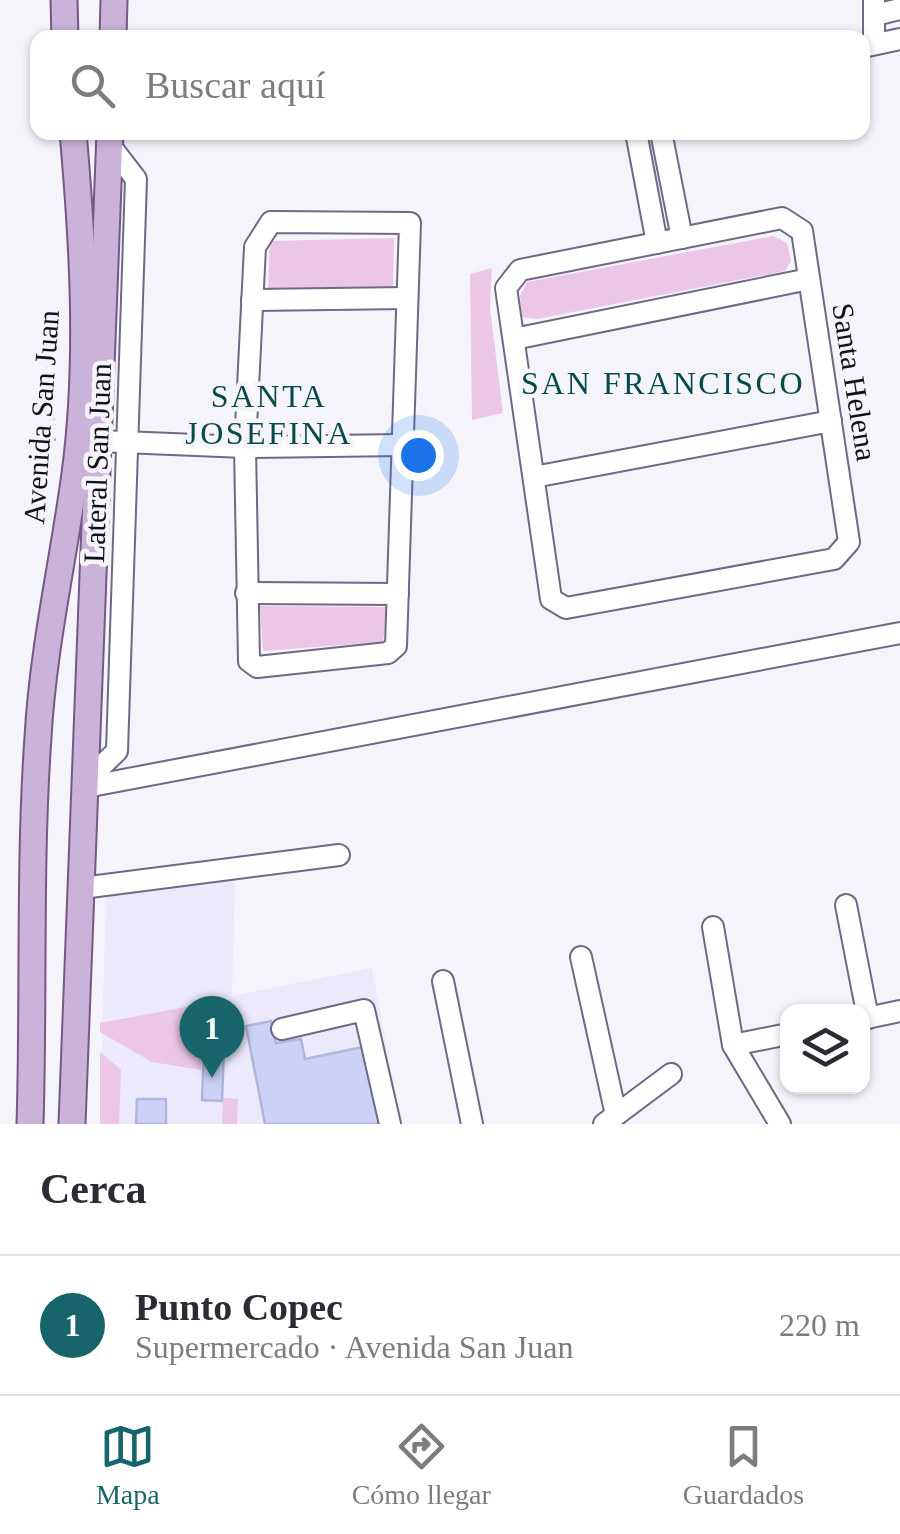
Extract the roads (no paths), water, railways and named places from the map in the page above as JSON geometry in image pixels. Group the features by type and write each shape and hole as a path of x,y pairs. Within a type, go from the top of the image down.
{"main road":[{"path":"64,0 65,30"},
{"path":"113,30 114,0"},
{"name":"Avenida San Juan","path":"30,1114 38,739 46,644 75,472 82,371 82,239 74,140"},
{"name":"Avenida San Juan","path":"70,1124 109,140"},
{"path":"37,834 43,868 45,996 54,1001 68,997 78,976"},
{"path":"30,1114 42,1095 63,1099 70,1124"}],"street":[{"path":"870,33 874,8 900,9"},
{"path":"870,46 900,39"},
{"name":"Lateral San Juan","path":"86,784 117,751 136,179 110,140"},
{"path":"637,140 656,243"},
{"path":"663,140 682,238 520,270 506,288 534,477 831,421"},
{"name":"Santa Helena","path":"534,477 551,599 566,608 834,559 849,542 802,231 782,218 682,238"},
{"path":"271,222 410,223 407,298 396,646 388,652 256,667 249,661 245,447 255,246 271,222"},
{"path":"514,339 809,279"},
{"path":"252,300 407,298"},
{"path":"98,441 245,447 402,446"},
{"path":"246,593 398,594"},
{"path":"86,784 900,633"},
{"path":"82,888 339,856"},
{"path":"846,905 863,1004"},
{"path":"713,927 733,1044 780,1124"},
{"path":"581,957 610,1119 671,1074"},
{"path":"443,982 472,1124"},
{"path":"282,1028 364,1010 390,1124"},
{"path":"870,1017 900,1011"},
{"path":"733,1044 780,1035"}],"place":[{"name":"Punto Copec","path":"212,1078"}],"district":[{"name":"SAN FRANCISCO","path":"663,383"},
{"name":"SANTA JOSEFINA","path":"269,414"}]}
